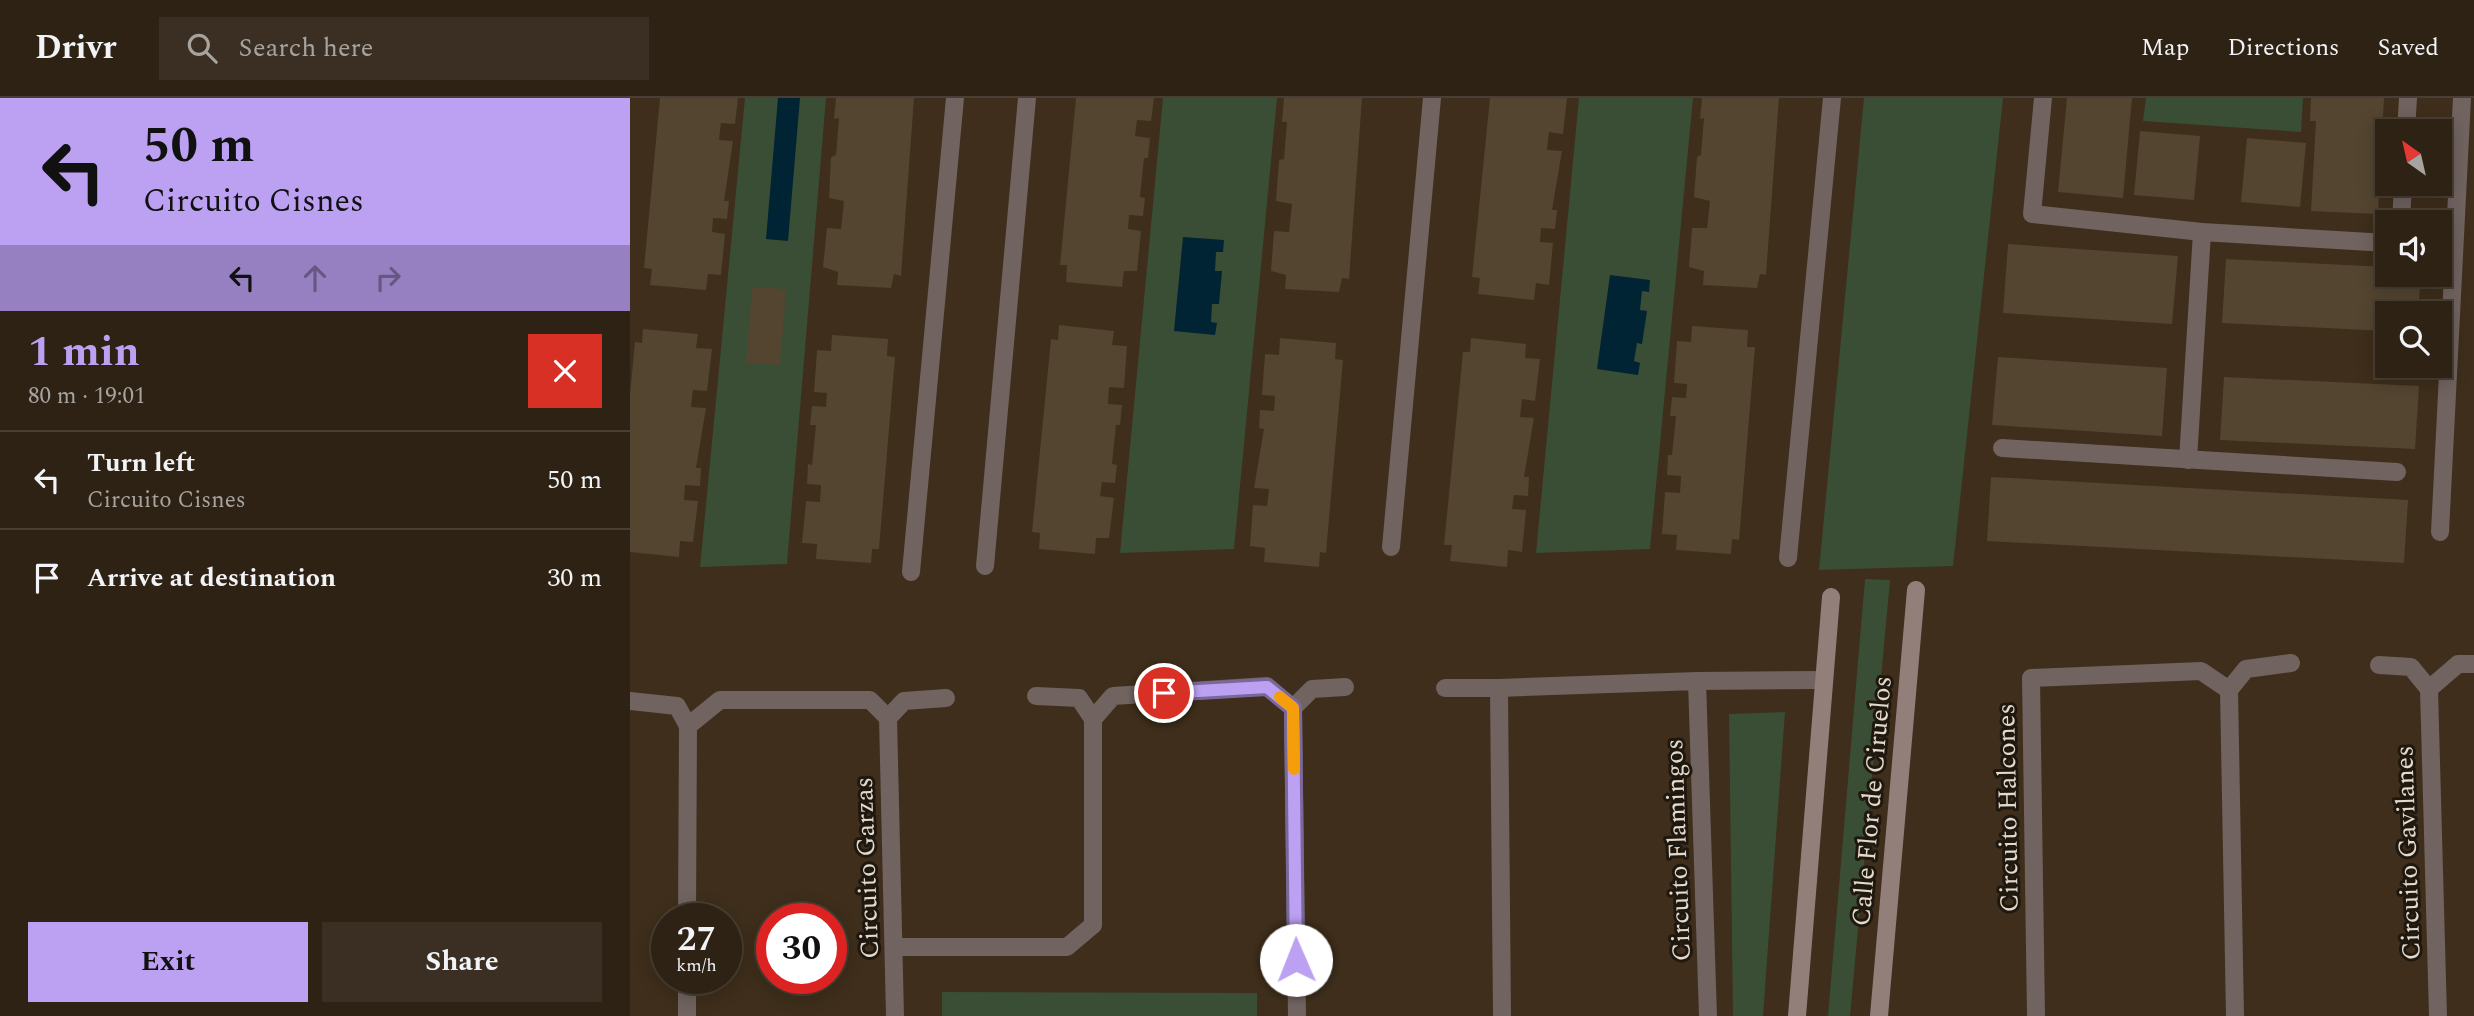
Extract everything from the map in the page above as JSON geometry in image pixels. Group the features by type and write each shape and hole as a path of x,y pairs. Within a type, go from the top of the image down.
{"main road":[{"name":"Calle Flor de Ciruelos","path":"1879,1016 1916,590"},
{"path":"1797,1016 1831,597"}],"street":[{"path":"911,572 955,98"},
{"path":"985,566 1027,98"},
{"path":"1391,547 1432,98"},
{"path":"1788,558 1832,98"},
{"path":"2043,98 2032,214 2202,232 2375,242"},
{"path":"2407,119 2408,98"},
{"path":"2441,532 2462,98"},
{"path":"2188,460 2202,232"},
{"path":"2002,448 2397,472"},
{"path":"2235,1016 2228,690 2246,669 2291,663"},
{"path":"2379,665 2411,667 2429,689 2458,664 2474,664"},
{"name":"Circuito Halcones","path":"2036,1016 2031,678 2201,671 2228,690"},
{"path":"1445,688 1823,680"},
{"name":"Circuito Flamingos","path":"1697,681 1708,1016"},
{"path":"1093,719 1113,696 1267,687 1293,708"},
{"path":"1297,1016 1293,708 1312,689 1345,687"},
{"path":"1499,688 1502,1016"},
{"name":"Circuito Gavilanes","path":"2429,689 2438,1016"},
{"path":"894,947 1067,947 1093,925 1093,719 1079,698 1036,696"},
{"path":"688,726 720,700 870,700 888,718 904,701 946,698"},
{"path":"630,701 677,706 688,726 687,903"},
{"name":"Circuito Garzas","path":"888,718 895,1016"},
{"path":"687,994 687,1016"}],"green space":[{"path":"745,98 826,98 787,564 700,567"},
{"path":"1163,98 1277,98 1234,549 1120,553"},
{"path":"1579,98 1693,98 1650,549 1536,553"},
{"path":"1864,98 2003,98 1953,566 1819,570"},
{"path":"2146,98 2303,98 2301,132 2143,121"},
{"path":"1865,579 1890,580 1850,1016 1828,1016"},
{"path":"1785,712 1763,1016 1733,1016 1729,714"},
{"path":"942,992 1257,993 1257,1016 942,1016"}],"water":[{"path":"778,98 800,98 788,241 766,239"},
{"path":"1183,237 1224,240 1223,252 1216,252 1215,271 1222,271 1219,304 1212,304 1211,322 1217,323 1215,335 1174,331"},
{"path":"1610,275 1650,280 1649,292 1642,291 1640,310 1647,311 1642,344 1637,343 1634,361 1640,363 1638,375 1597,369"}],"building":[{"path":"660,98 738,98 735,124 721,123 719,140 733,141 724,201 729,201 727,219 713,218 712,232 725,234 721,275 708,274 706,290 650,285 652,269 644,268"},
{"path":"836,98 914,98 901,276 894,274 891,288 837,285 838,272 823,267 827,228 841,229 844,201 829,198 831,157 836,155 839,118 834,119"},
{"path":"1076,98 1154,98 1151,121 1137,120 1135,136 1150,138 1148,158 1144,158 1140,197 1145,198 1143,216 1129,215 1128,229 1141,231 1137,271 1124,271 1122,287 1066,282 1067,265 1060,265"},
{"path":"1284,98 1362,98 1349,279 1342,278 1339,292 1285,289 1286,275 1271,271 1274,231 1289,232 1292,204 1276,201 1279,160 1284,159 1287,122 1282,122"},
{"path":"1490,98 1567,98 1563,134 1549,132 1547,150 1562,151 1552,210 1557,210 1555,229 1541,228 1540,242 1553,243 1549,285 1536,283 1534,300 1478,294 1480,278 1472,277"},
{"path":"1702,98 1779,98 1766,275 1760,274 1757,288 1703,285 1704,271 1689,267 1692,228 1707,228 1710,201 1694,197 1704,118 1700,119"},
{"path":"2067,98 2132,98 2123,198 2058,192"},
{"path":"2311,98 2384,98 2383,119 2375,119 2375,196 2379,196 2378,210 2375,210 2375,214 2311,211 2316,121 2310,121"},
{"path":"2140,131 2200,136 2194,200 2134,195"},
{"path":"2247,138 2306,143 2300,207 2241,202"},
{"path":"2008,244 2178,256 2172,324 2003,313"},
{"path":"2226,259 2375,266 2375,287 2420,287 2419,301 2375,301 2375,330 2222,323"},
{"path":"752,287 786,289 780,365 746,363"},
{"path":"1059,325 1114,331 1112,345 1127,346 1124,388 1109,387 1108,404 1122,405 1120,425 1116,425 1112,464 1117,465 1115,483 1102,482 1100,496 1114,498 1109,538 1096,538 1095,554 1039,549 1040,533 1032,532 1051,339 1058,340"},
{"path":"1692,326 1748,330 1747,347 1755,347 1739,540 1732,539 1731,554 1676,550 1677,535 1662,534 1665,492 1680,493 1681,476 1667,475 1676,416 1670,416 1672,397 1686,398 1687,384 1674,383 1677,341 1691,342"},
{"path":"643,329 698,334 696,348 712,349 707,391 693,390 691,407 706,408 696,468 701,468 700,486 685,485 684,500 698,501 693,542 680,541 679,557 630,552 630,394 635,342 642,343"},
{"path":"832,335 888,339 887,356 895,357 879,549 872,549 871,563 816,559 817,544 802,543 806,501 820,502 821,485 807,484 816,425 810,425 812,406 826,407 827,393 814,392 817,350 831,351"},
{"path":"1280,338 1336,343 1335,359 1343,360 1326,553 1320,552 1319,567 1264,562 1265,548 1250,546 1253,505 1267,506 1269,489 1254,488 1264,429 1259,428 1260,410 1274,411 1275,396 1262,395 1265,354 1279,355"},
{"path":"1471,338 1526,344 1525,358 1540,359 1535,401 1522,399 1520,417 1534,418 1524,477 1529,477 1528,496 1514,495 1512,509 1526,510 1522,552 1508,550 1507,567 1450,561 1452,545 1444,545 1463,352 1470,352"},
{"path":"1998,357 2167,368 2162,436 1992,425"},
{"path":"2224,377 2419,386 2415,449 2220,440"},
{"path":"1991,477 2408,500 2404,563 1987,541"}],"slow traffic":[{"path":"1280,697 1293,708 1294,769"}],"route":[{"path":"1164,693 1267,687 1293,708 1296,960"}]}
